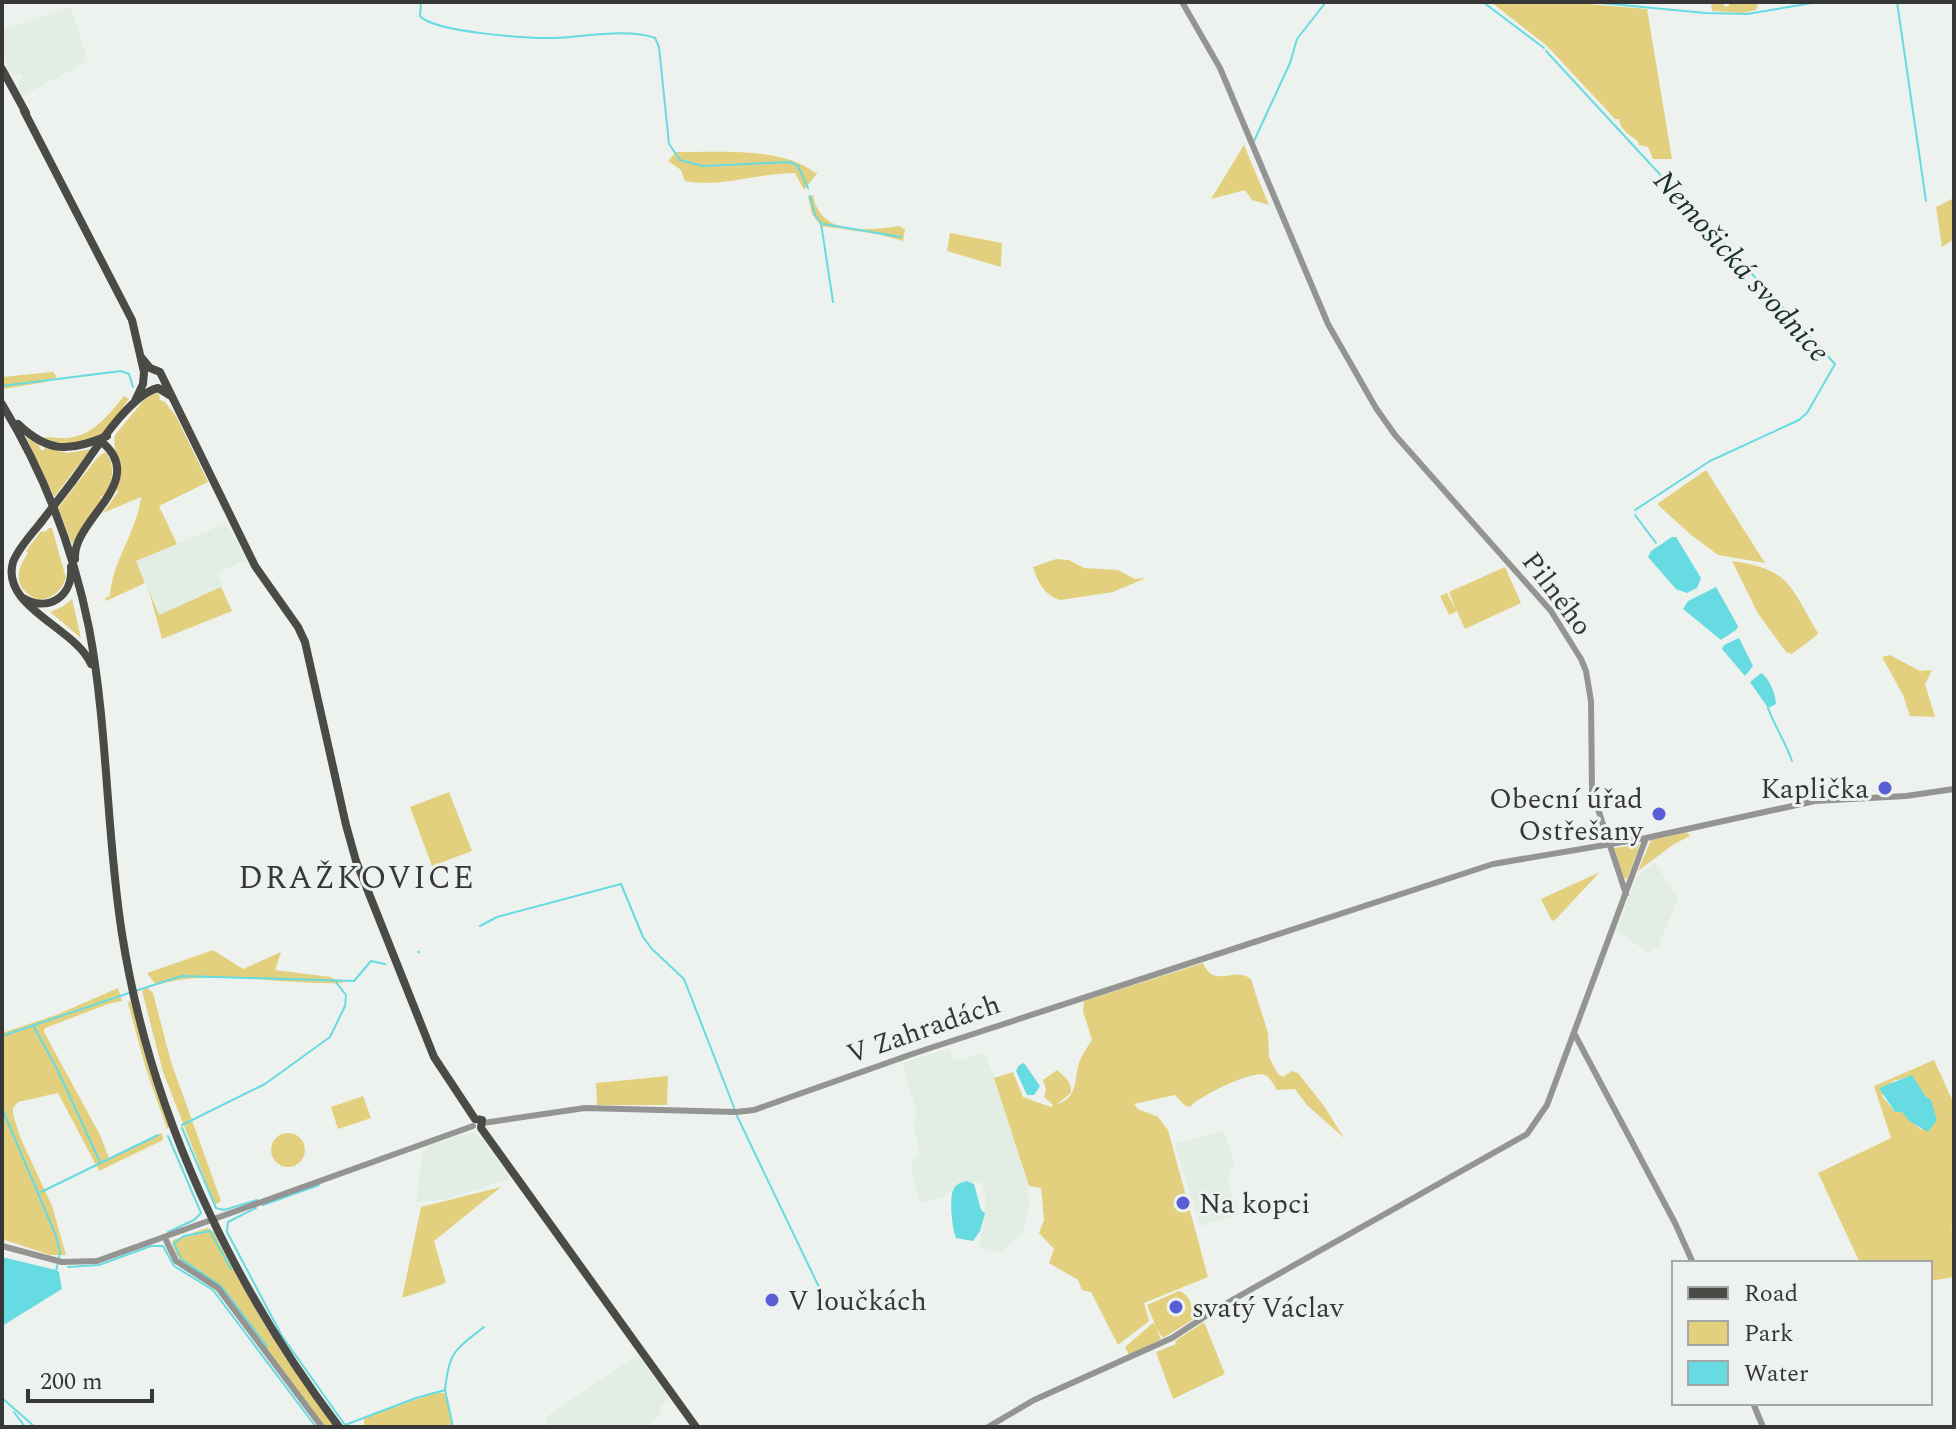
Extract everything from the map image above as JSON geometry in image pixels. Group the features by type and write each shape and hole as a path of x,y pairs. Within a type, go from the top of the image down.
{"main road":[{"path":"2,69 130,316 141,357 153,385 171,396 255,566 305,642 350,840 437,1065 696,1427"},
{"path":"24,111 44,149"},
{"path":"97,685 82,648 26,605 14,589 11,576 13,563 105,439 135,401 153,385 160,372 147,370"},
{"path":"2,404 40,475 69,547 78,580 97,685 115,885 132,985 173,1127 214,1220 268,1324 339,1427"},
{"path":"11,418 37,440 55,447 83,445 105,439"},
{"path":"78,580 76,544 109,496 116,480 114,457 105,439"},
{"path":"14,589 38,604 59,599 71,581 69,547"}],"street":[{"name":"Pilného","path":"1182,2 1218,63 1328,324 1376,408 1395,435 1555,618 1586,671 1591,701 1591,786 1626,894"},
{"name":"V Zahradách","path":"2,1246 67,1263 104,1260 478,1124 585,1108 736,1112 761,1108 918,1052 1485,866 1646,838 1815,801 1906,796 1954,789"},
{"path":"988,1427 1023,1406 1185,1331 1217,1309 1518,1140 1532,1129 1545,1109 1646,838"},
{"path":"1574,1033 1692,1261"},
{"path":"165,1238 176,1261 218,1288 322,1427"},
{"path":"1754,1405 1763,1427"}],"shaded area":[{"path":"71,7 88,61 22,96 17,83 23,78 21,74 13,76 2,56 2,30"},
{"path":"226,523 247,559 217,573 223,586 158,615 136,561"},
{"path":"1655,862 1678,899 1658,947 1648,953 1617,930 1636,877"},
{"path":"950,1048 953,1059 959,1061 984,1052 1028,1185 1029,1205 1024,1228 1004,1253 979,1247 986,1199 982,1183 963,1181 942,1197 920,1203 915,1186 911,1161 920,1153 913,1123 917,1114 902,1063"},
{"path":"1224,1130 1234,1162 1227,1178 1239,1214 1200,1226 1175,1144"},
{"path":"468,1133 482,1138 511,1178 444,1200 416,1202 422,1155 427,1147"},
{"path":"638,1355 669,1398 659,1409 661,1415 645,1427 548,1427 546,1417"}],"green space":[{"path":"1491,2 1564,2 1647,9 1672,159 1653,159 1648,147 1639,145 1626,132 1619,119 1615,119 1547,46"},
{"path":"1711,2 1723,2 1725,7 1729,6 1729,2 1759,2 1756,10 1743,13 1712,11"},
{"path":"1244,145 1269,205 1252,200 1245,190 1211,199"},
{"path":"676,152 768,155 786,158 818,172 804,190 795,173 697,183 685,181 681,170 668,161"},
{"path":"813,195 817,208 835,224 860,229 899,226 905,230 903,241 821,226 812,214 808,197"},
{"path":"1954,198 1954,239 1942,247 1936,207"},
{"path":"950,233 1002,243 1001,267 947,251"},
{"path":"53,372 57,377 46,382 4,389 2,377"},
{"path":"154,393 159,394 160,400 176,416 208,482 159,506 177,544 136,561 145,583 106,601 141,497 103,513 118,492 115,435 143,401"},
{"path":"124,396 129,399 113,423 92,439 75,443 42,438 68,438 85,433 100,423"},
{"path":"26,437 43,451 45,448 68,453 91,449 54,497"},
{"path":"105,452 112,469 109,486 72,544 58,508"},
{"path":"1706,470 1765,563 1718,555 1657,504"},
{"path":"52,528 66,578 56,594 39,600 24,591 19,573 28,553 26,551 41,531"},
{"path":"1056,559 1069,560 1084,568 1118,570 1135,579 1146,578 1113,592 1061,600 1046,592 1033,567"},
{"path":"1732,561 1778,575 1794,592 1817,635 1792,654 1786,652 1757,612"},
{"path":"1505,567 1521,603 1465,629 1457,611 1449,615 1440,596 1447,593 1456,610 1449,592"},
{"path":"221,587 232,611 162,639 149,591 159,615"},
{"path":"72,599 81,638 50,612"},
{"path":"1890,655 1920,671 1932,670 1925,684 1935,717 1910,716 1903,695 1882,657"},
{"path":"449,792 472,851 432,866 410,807"},
{"path":"1687,832 1690,836 1638,871 1651,840"},
{"path":"1640,844 1627,879 1623,878 1614,848"},
{"path":"1600,872 1555,920 1552,921 1541,899"},
{"path":"213,950 243,969 281,952 275,970 330,977 344,983 202,978 156,985 147,973"},
{"path":"1203,963 1213,975 1238,974 1251,979 1268,1033 1269,1057 1278,1074 1283,1077 1292,1071 1298,1073 1344,1138 1307,1105 1295,1089 1277,1090 1270,1079 1259,1074 1226,1085 1190,1107 1175,1095 1134,1104 1138,1109 1158,1117 1168,1130 1208,1277 1144,1303 1149,1321 1118,1345 1091,1292 1082,1290 1078,1280 1049,1263 1054,1249 1039,1233 1044,1220 1041,1188 1029,1186 994,1078 1013,1072 1023,1097 1051,1107 1053,1105 1044,1097 1046,1089 1043,1080 1057,1070 1070,1086 1071,1093 1057,1104 1064,1101 1073,1092 1081,1058 1092,1040 1083,1011 1084,1001"},
{"path":"146,987 153,993 171,1062 221,1201 215,1205 163,1072 142,991"},
{"path":"118,988 122,1001 45,1028 44,1032 100,1135 109,1158 162,1133 163,1140 99,1171 58,1093 18,1102 13,1114 20,1137 52,1206 66,1255 50,1255 2,1239 2,1033 56,1015"},
{"path":"130,1000 169,1127 167,1129 145,1066 128,1003"},
{"path":"1934,1060 1954,1104 1954,1226 1951,1230 1954,1233 1954,1277 1932,1281 1932,1261 1859,1261 1818,1173 1891,1138 1874,1086","holes":["1912,1076 1926,1097 1921,1130 1902,1112 1895,1112 1882,1096 1893,1081"]},
{"path":"668,1076 667,1105 597,1105 596,1083"},
{"path":"363,1096 371,1118 338,1129 331,1107"},
{"path":"288,1133 300,1138 305,1150 300,1162 288,1167 276,1162 271,1150 276,1138"},
{"path":"501,1187 434,1241 446,1283 402,1298 421,1207"},
{"path":"208,1228 214,1232 270,1332 335,1427 325,1427 224,1291 214,1281 179,1260 180,1256 177,1257 173,1240"},
{"path":"1179,1291 1189,1300 1194,1319 1163,1338 1156,1328 1161,1339 1129,1355 1125,1347 1153,1323 1156,1327 1147,1305"},
{"path":"1204,1322 1225,1374 1173,1399 1156,1352 1176,1344 1175,1341"},
{"path":"437,1392 446,1394 453,1427 364,1427 364,1418"}],"water":[{"path":"1676,537 1701,578 1697,588 1687,593 1676,589 1648,557 1651,551"},
{"path":"1716,587 1738,626 1721,640 1683,609 1688,601"},
{"path":"1739,638 1753,666 1745,676 1722,649"},
{"path":"1761,673 1773,691 1776,704 1768,708 1750,682"},
{"path":"1024,1063 1040,1086 1034,1095 1027,1095 1016,1071"},
{"path":"1912,1075 1931,1100 1937,1120 1928,1132 1909,1121 1902,1112 1895,1112 1879,1088"},
{"path":"967,1181 974,1184 981,1210 985,1213 980,1231 973,1241 956,1238 952,1220 953,1191"},
{"path":"2,1257 56,1270 62,1289 2,1326"}],"waterway":[{"path":"421,2 420,16 429,22 462,30 542,38 619,33 655,38 659,47 669,144 680,160 703,166 790,162 798,166 808,188"},
{"path":"1254,141 1290,63 1297,39 1326,2"},
{"name":"Nemošická svodnice","path":"1483,2 1544,48"},
{"path":"1591,2 1747,14 1818,2"},
{"path":"1897,2 1926,201"},
{"name":"Nemošická svodnice","path":"1546,51 1835,364 1807,413 1799,420 1710,461 1635,510"},
{"path":"810,196 815,215 821,223 833,302"},
{"path":"824,224 901,237"},
{"path":"2,386 121,371 129,374 133,387"},
{"name":"Nemošická svodnice","path":"1635,515 1656,543"},
{"name":"Nemošická svodnice","path":"1768,708 1792,761"},
{"path":"480,926 497,917 621,884 643,937 684,979 735,1110"},
{"path":"135,991 182,976 354,981 371,961 385,964"},
{"path":"182,1125 265,1084 330,1037 345,1006 346,995 335,981"},
{"path":"2,1036 129,993"},
{"path":"34,1027 100,1162"},
{"path":"2,1108 56,1236 60,1253 56,1271"},
{"path":"737,1116 828,1306"},
{"path":"182,1128 216,1208 224,1210 257,1200"},
{"path":"41,1192 158,1135"},
{"path":"168,1136 201,1213 194,1220 168,1232"},
{"path":"263,1205 319,1185"},
{"path":"256,1208 228,1222 227,1232 282,1336 345,1425 445,1390 453,1427"},
{"path":"231,1269 210,1231 184,1236 174,1243 181,1259 221,1286 267,1346"},
{"path":"68,1267 99,1265 151,1246 163,1246 174,1266 213,1290 316,1427"},
{"path":"445,1390 455,1352 484,1327"},
{"path":"2,1398 35,1427"},
{"path":"14,1412 25,1427"}],"place":[{"name":"Kaplička","path":"1885,788"},
{"name":"Obecní úřad Ostřešany","path":"1659,814"},
{"name":"Na kopci","path":"1183,1203"},
{"name":"V loučkách","path":"772,1300"},
{"name":"svatý Václav","path":"1176,1307"}],"district":[{"name":"DRAŽKOVICE","path":"357,877"}]}
